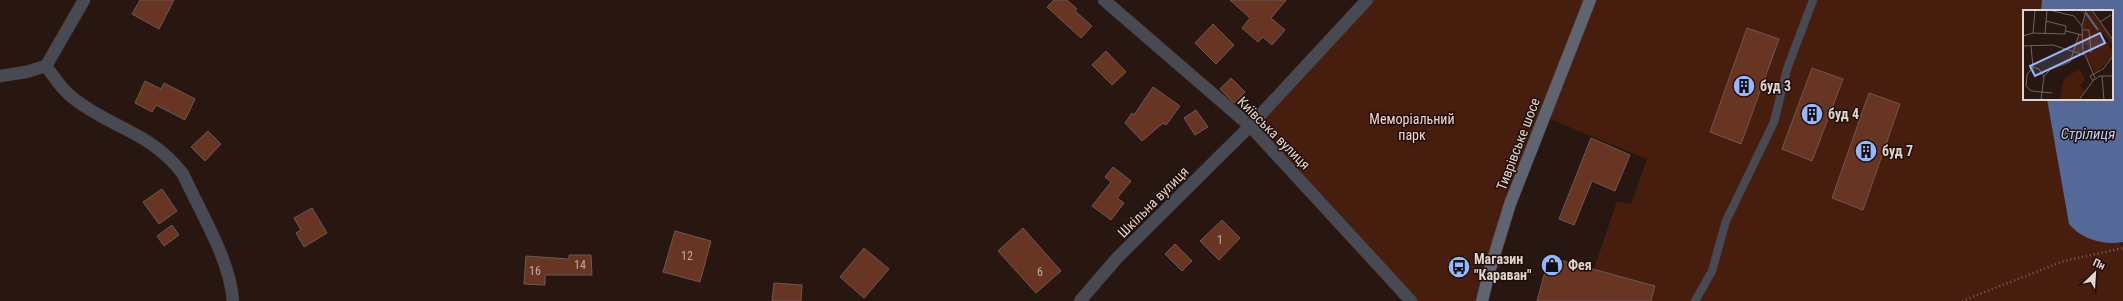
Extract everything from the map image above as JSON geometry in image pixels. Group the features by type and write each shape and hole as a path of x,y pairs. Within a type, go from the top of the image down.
{"main road":[{"name":"Тиврівське шосе","path":"1482,301 1510,204 1590,0"}],"street":[{"path":"0,76 26,72 46,66 84,0"},
{"name":"Київська вулиця","path":"1104,0 1250,126 1411,301"},
{"name":"Шкільна вулиця","path":"1080,301 1117,258 1250,126 1367,0"},
{"path":"46,66 72,98 148,140 175,164 183,174 222,257 231,286 233,301"}],"lane":[{"path":"1695,301 1712,271 1726,221 1774,122 1787,69 1813,0"}],"path":[{"path":"1962,301 2064,261 2123,248"}],"green space":[{"name":"Меморіальний парк","path":"1367,0 2046,0 2041,10 2023,10 2023,100 2047,100 2070,224 2123,245 2123,301 1652,301 1654,285 1594,269 1617,201 1631,204 1647,159 1545,117 1482,301 1411,301 1250,126"}],"water":[{"name":"Стрілиця","path":"2042,0 2123,0 2123,242 2109,243 2094,240 2080,234 2069,224 2047,100 2113,100 2113,10 2041,10"}],"building":[{"path":"140,0 174,0 159,29 132,14"},
{"path":"1054,0 1067,0 1077,9 1075,11 1092,26 1081,38 1047,7"},
{"path":"1230,0 1286,0 1271,18 1285,30 1272,45 1263,37 1258,42 1242,28 1250,18"},
{"path":"1213,24 1234,45 1216,64 1195,43"},
{"name":"буд 3","path":"1747,28 1779,39 1741,144 1710,132"},
{"path":"1106,51 1126,72 1112,85 1092,65"},
{"name":"буд 4","path":"1812,68 1843,79 1812,161 1782,149"},
{"path":"1231,78 1245,92 1234,103 1220,89"},
{"path":"145,81 161,89 164,83 195,99 185,120 156,105 152,112 135,103"},
{"path":"1153,87 1180,106 1166,125 1163,123 1142,141 1125,123 1132,113 1134,115"},
{"name":"буд 7","path":"1869,93 1900,104 1863,210 1832,198"},
{"path":"1196,110 1208,127 1195,135 1184,118"},
{"path":"208,131 221,144 205,161 191,147"},
{"path":"1591,138 1630,155 1615,191 1592,181 1574,225 1559,219"},
{"path":"1113,167 1131,181 1117,198 1124,203 1111,220 1092,206 1111,182 1105,177"},
{"path":"162,189 177,211 159,224 143,202"},
{"path":"312,208 327,233 304,247 296,233 301,230 294,218"},
{"path":"1222,220 1240,238 1219,260 1200,241"},
{"path":"172,225 179,235 164,246 157,236"},
{"path":"1023,228 1061,271 1036,293 998,251"},
{"path":"675,231 711,241 700,282 663,272"},
{"path":"1175,244 1192,261 1182,271 1165,254"},
{"path":"864,248 889,269 864,298 840,277"},
{"path":"569,255 591,255 592,275 545,275 545,285 524,284 526,256 569,259"},
{"path":"1549,257 1655,286 1651,301 1537,301"},
{"path":"774,283 802,285 801,301 772,301"}],"place":[{"name":"буд 3","path":"1744,86"},
{"name":"буд 4","path":"1812,114"},
{"name":"буд 7","path":"1866,151"},
{"name":"Фея","path":"1552,265"},
{"name":"Магазин \"Караван\"","path":"1459,267"}]}
